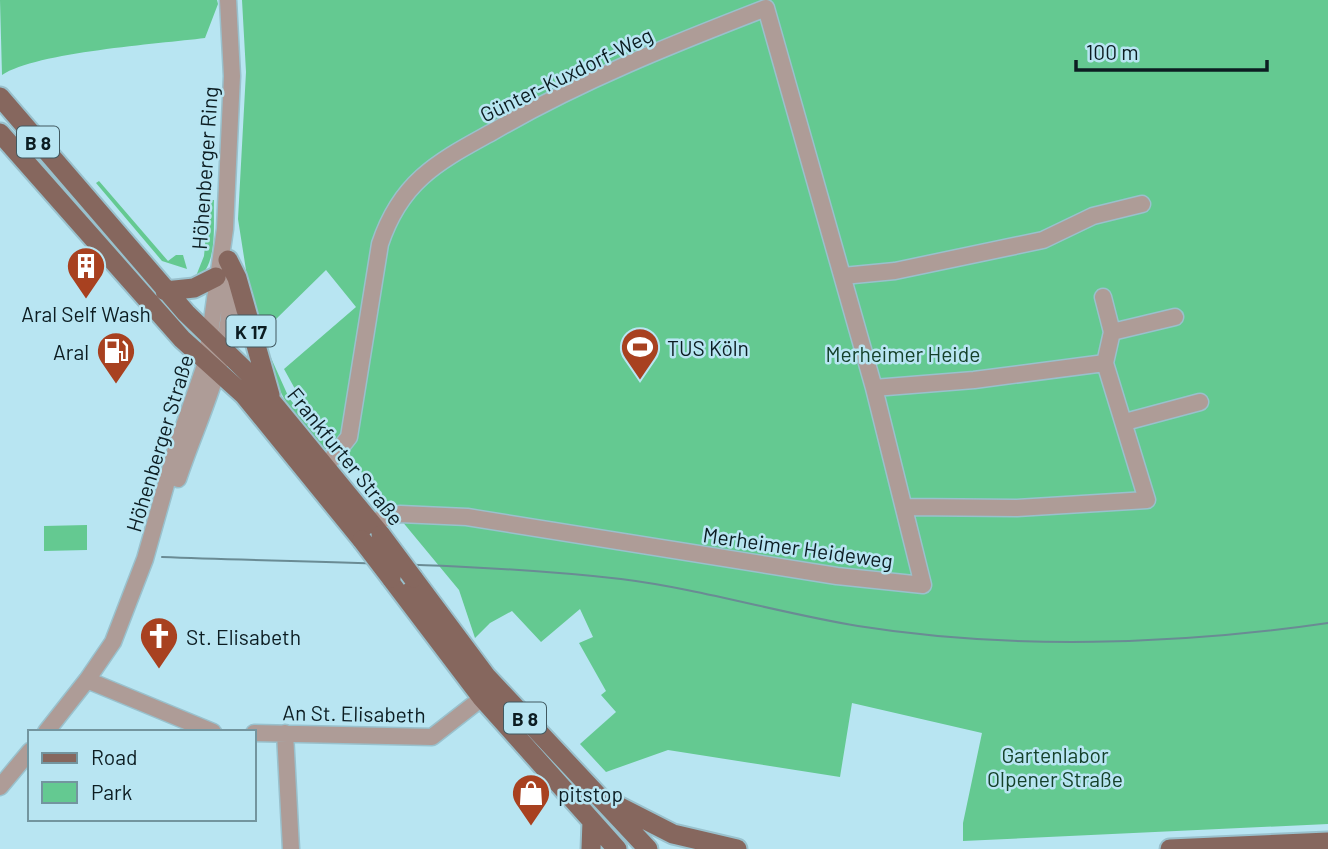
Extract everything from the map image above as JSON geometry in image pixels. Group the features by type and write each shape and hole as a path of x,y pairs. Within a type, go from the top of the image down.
{"main road":[{"name":"Frankfurter Straße","path":"0,97 165,291 273,402 327,465 367,531 391,578 482,698 617,849"},
{"name":"Frankfurter Straße","path":"0,133 182,339 256,408 413,578 467,653 648,849"},
{"path":"58,200 76,186"},
{"name":"K 17","path":"228,260 237,278 273,402"},
{"path":"165,291 194,288 216,277"},
{"path":"582,775 622,809 653,827 691,840 737,849"},
{"path":"592,821 592,849"},
{"path":"1170,849 1328,842"}],"street":[{"name":"Höhenberger Ring","path":"217,344 216,277 225,229 232,76 228,0"},
{"name":"Günter-Kuxdorf-Weg","path":"327,465 349,437 385,227 404,197 421,178 452,155 569,91 766,8 843,276"},
{"path":"843,276 895,271 1043,240 1093,216 1142,204"},
{"name":"K 17","path":"217,344 231,299 225,229"},
{"name":"Merheimer Heideweg","path":"367,531 400,514 467,517 837,576 923,585 905,506 843,276"},
{"path":"905,506 1017,508 1147,500 1105,363 1112,332 1102,297"},
{"path":"1112,332 1175,317"},
{"name":"Höhenberger Straße","path":"48,730 113,642 145,559 157,539 217,344"},
{"path":"874,388 974,380 1105,363"},
{"path":"1125,422 1200,402"},
{"path":"87,680 208,730"},
{"name":"An St. Elisabeth","path":"256,733 432,737 482,698"},
{"path":"285,733 290,849"},
{"path":"0,787 28,753"}],"green space":[{"path":"0,0 217,0 218,4 205,38 69,55 42,60 2,75"},
{"name":"Merheimer Heide","path":"242,0 1328,0 1328,824 963,841 963,823 982,733 852,703 840,777 668,750 606,772 580,744 616,712 601,695 606,691 579,643 593,637 580,609 541,642 512,611 490,623 475,638 459,590 300,398 284,369 356,307 326,270 272,323 266,338 257,340 238,219 246,72"},
{"path":"99,181 168,261 176,255 183,255 187,269 162,261 96,183"},
{"path":"209,200 214,200 211,256 202,275 194,281 204,256"},
{"path":"267,349 289,398 330,449 322,449 287,404 276,380"},
{"path":"87,525 87,550 44,551 44,526"}],"tram line":[{"path":"162,557 449,566 564,573 681,589 858,626 974,639 1093,642 1153,640 1328,623"}],"place":[{"name":"Aral Self Wash","path":"86,300"},
{"name":"TUS Köln","path":"640,381"},
{"name":"Aral","path":"116,385"},
{"name":"St. Elisabeth","path":"159,670"},
{"name":"pitstop","path":"531,827"}],"park label":[{"name":"Gartenlabor Olpener Straße","path":"1055,766"}]}
